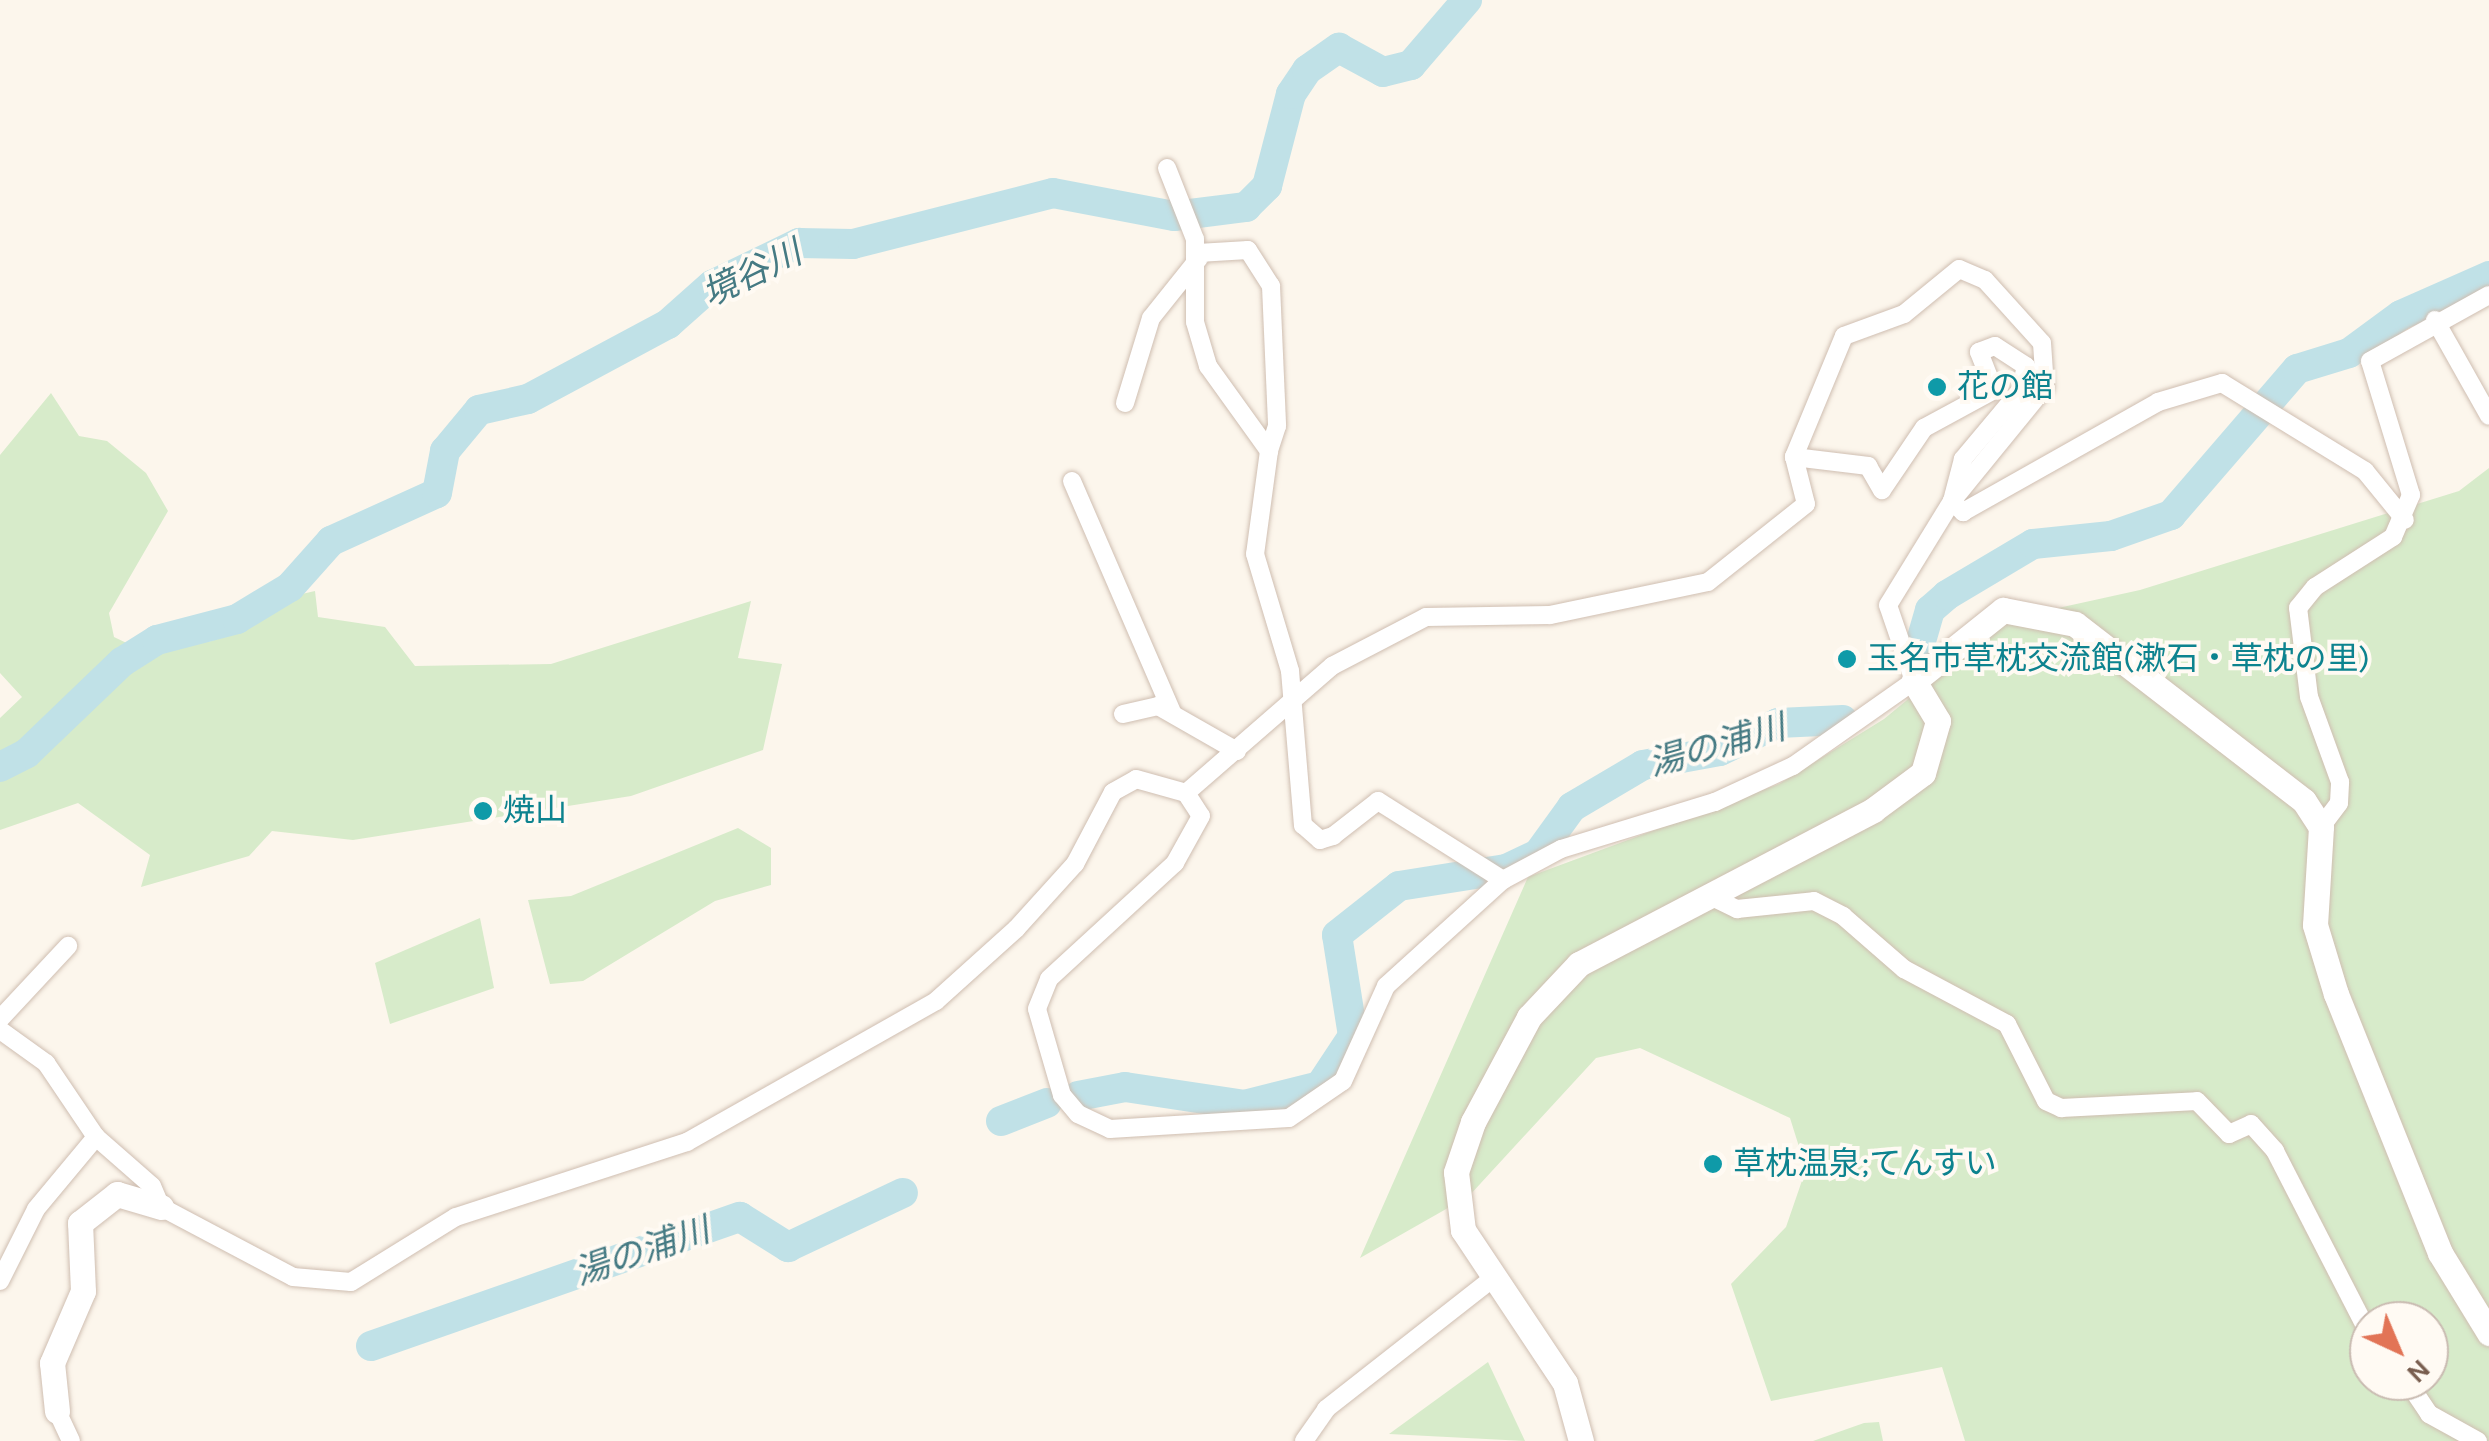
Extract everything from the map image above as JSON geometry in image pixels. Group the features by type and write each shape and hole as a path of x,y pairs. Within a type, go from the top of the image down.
{"street":[{"path":"1166,168 1198,255 1195,322 1208,366 1270,451"},
{"path":"1126,403 1151,318 1198,255 1248,250 1272,286 1270,451 1256,554 1290,670 1290,710 1304,825 1320,840 1378,801 1421,836 1497,873"},
{"path":"1186,793 1290,710 1332,666 1426,617 1550,616 1708,582 1806,504 1794,457 1844,336 1904,314 1960,269 1974,270 2042,343 2045,387 1952,501 1888,605 1914,681 1938,721 1924,772 1712,897 1579,964 1511,1048 1456,1172 1463,1230 1492,1279 1566,1383 1581,1441"},
{"path":"2405,520 2402,451 2376,401 2370,361 2436,320 2489,295"},
{"path":"2436,320 2489,416"},
{"path":"1794,457 1868,466 1882,490 1924,428 1994,390 1979,352 2010,350 2026,366 2020,391 1963,459 1952,501"},
{"path":"1952,501 1976,510 2200,384 2222,384 2365,470 2405,520"},
{"path":"1072,481 1172,712"},
{"path":"2405,520 2298,608 2304,678 2340,782 2339,803 2321,827 2315,924 2322,956 2458,1288 2489,1334"},
{"path":"71,1441 57,1411 52,1362 84,1292 74,1249 80,1224 116,1194 161,1207 293,1277 351,1282 456,1218 688,1142 936,1001 1075,864 1113,792 1136,779 1186,793 1200,816 1175,862 1072,948 1037,1009 1062,1094 1078,1114 1110,1129 1260,1125 1320,1101 1343,1081 1386,986 1497,873 1561,849 1716,802 1793,766 1914,681 1984,618 2052,613 2239,743 2321,827"},
{"path":"1123,714 1172,712 1237,751"},
{"path":"1712,897 1737,909 1814,901 1844,916 1904,969 2007,1024 2046,1101 2062,1108 2197,1101 2228,1134 2251,1124 2275,1150 2352,1301"},
{"path":"0,1018 68,946"},
{"path":"0,1030 46,1063 96,1137 152,1186 161,1207"},
{"path":"0,1280 36,1209 96,1137"},
{"path":"1304,1441 1326,1409 1492,1279"},
{"path":"2458,1288 2489,1306"},
{"path":"2420,1401 2429,1414 2478,1441"}],"green space":[{"path":"51,393 79,436 107,441 146,473 168,511 109,613 114,637 137,648 212,641 280,599 315,591 318,617 385,627 415,666 551,664 751,601 738,658 782,664 763,750 631,796 353,840 272,831 249,856 141,887 150,855 78,803 0,830 0,718 22,697 0,673 0,455"},
{"path":"2489,468 2489,1441 1965,1441 1942,1367 1771,1401 1731,1284 1786,1227 1806,1169 1790,1118 1640,1048 1596,1058 1469,1196 1360,1258 1528,877 1779,784 1884,719 2004,620 2140,590 2459,491"},
{"path":"738,828 771,848 771,885 715,901 583,981 550,984 528,900 571,896"},
{"path":"480,918 494,988 390,1024 375,963"},
{"path":"1488,1362 1525,1441 1389,1434"},
{"path":"1879,1422 1883,1441 1813,1441 1864,1423"}],"waterway":[{"name":"境谷川","path":"0,767 27,753 122,662 157,640 237,619 290,587 331,541 437,493 445,451 479,410 528,399 668,324 712,285 799,243 853,244 1053,193 1174,216 1246,207 1267,186 1291,94 1307,70 1339,48 1383,72 1411,65 1467,0"},
{"name":"湯の浦川","path":"1917,655 1930,610 1947,595 2033,544 2111,536 2171,515 2297,369 2349,353 2401,315 2489,276"},
{"name":"湯の浦川","path":"1078,1096 1125,1087 1244,1105 1320,1086 1353,1036 1337,935 1399,886 1506,869 1538,854 1572,807 1643,765 1720,751 1778,723 1843,720"},
{"name":"湯の浦川","path":"1001,1121 1047,1103"},
{"name":"湯の浦川","path":"371,1346 740,1217 788,1247 903,1193"}],"place":[{"name":"花の館","path":"1937,387"},
{"name":"玉名市草枕交流館(漱石・草枕の里)","path":"1847,659"},
{"name":"焼山","path":"483,811"},
{"name":"草枕温泉;てんすい","path":"1713,1164"}]}
